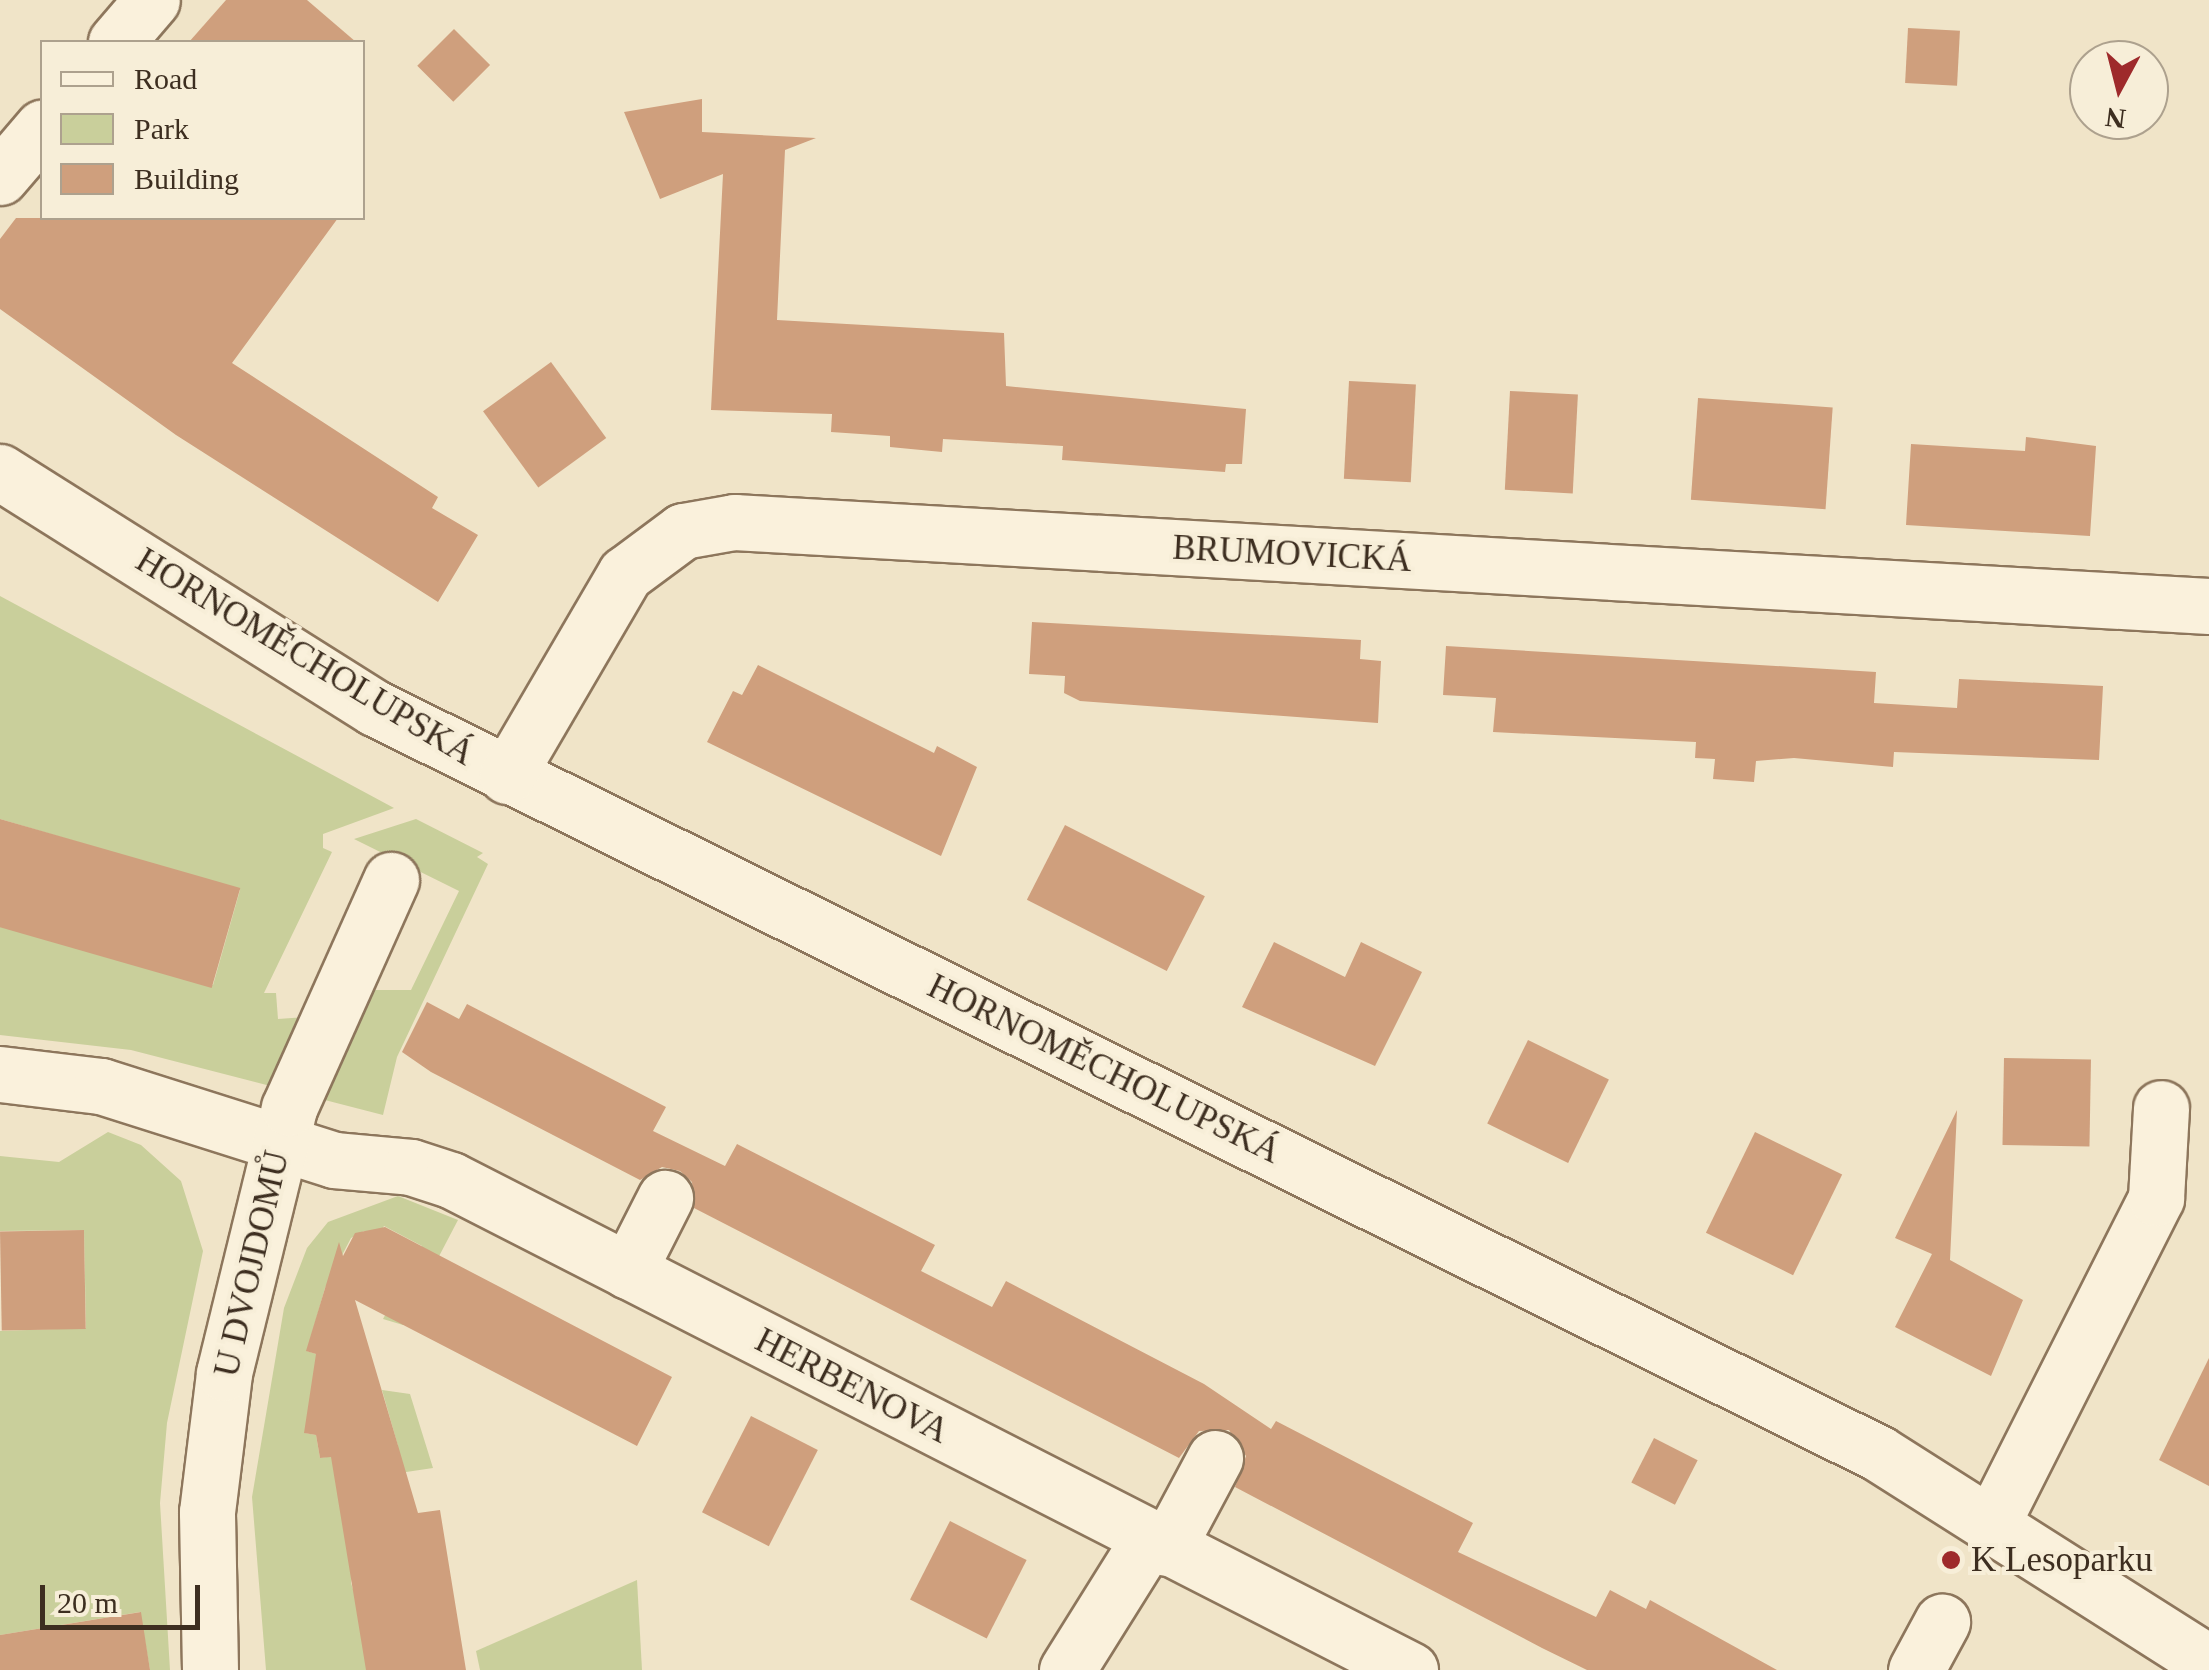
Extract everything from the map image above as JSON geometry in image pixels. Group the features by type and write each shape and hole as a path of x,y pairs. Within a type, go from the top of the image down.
{"street":[{"path":"118,40 152,0"},
{"path":"0,177 40,130"},
{"name":"HORNOMĚCHOLUPSKÁ","path":"0,472 375,708 1748,1387 1992,1521 2209,1664"},
{"name":"BRUMOVICKÁ","path":"508,776 625,574 684,531 734,522 2209,606"},
{"name":"U DVOJDOMŮ","path":"210,1670 207,1512 224,1372 280,1143 391,880"},
{"name":"HERBENOVA","path":"0,1074 101,1086 280,1143 451,1180 1410,1670"},
{"path":"1992,1521 2156,1198 2161,1108"},
{"path":"628,1272 665,1198"},
{"path":"1067,1670 1215,1458"},
{"path":"1916,1670 1942,1622"}],"green space":[{"path":"0,596 394,808 323,834 323,848 332,852 264,993 276,993 278,1019 306,1017 318,990 411,990 459,891 354,839 416,819 483,853 477,857 488,864 397,1057 383,1115 131,1050 0,1035 0,923 213,985 240,890 0,819"},
{"path":"108,1132 141,1145 181,1181 203,1251 167,1423 160,1503 170,1670 150,1670 140,1612 0,1635 0,1331 86,1328 84,1230 0,1231 0,1156 59,1162"},
{"path":"398,1196 458,1220 403,1325 383,1319 422,1246 384,1226 378,1236 364,1231 351,1238 325,1288 307,1351 319,1355 305,1433 316,1435 320,1458 398,1446 382,1390 410,1394 433,1468 366,1478 351,1583 379,1670 266,1670 252,1497 284,1308 307,1248 328,1222"},
{"path":"637,1580 642,1670 480,1670 476,1651"}],"building":[{"path":"226,0 307,0 354,40 191,40"},
{"path":"1908,28 1960,31 1957,86 1905,83"},
{"path":"454,29 490,65 453,102 417,66"},
{"path":"702,99 702,132 816,138 785,150 777,320 1004,333 1006,386 1246,409 1242,464 1226,464 1225,472 1062,460 1063,446 943,439 942,452 890,447 890,436 831,432 832,414 711,410 723,174 660,199 624,112"},
{"path":"16,218 337,220 232,363 438,497 432,508 478,535 438,602 176,435 0,309 0,239"},
{"path":"551,362 606,438 538,487 483,411"},
{"path":"1349,381 1416,385 1411,482 1344,479"},
{"path":"1510,391 1578,395 1573,493 1505,490"},
{"path":"1698,398 1833,407 1826,509 1691,500"},
{"path":"2026,437 2096,446 2090,536 1906,525 1911,444 2025,451"},
{"path":"1032,622 1361,640 1360,659 1381,661 1378,723 1080,701 1064,693 1065,676 1029,674"},
{"path":"1446,646 1876,672 1874,703 1957,708 1959,679 2103,686 2099,760 1894,752 1893,767 1794,758 1756,761 1754,782 1713,779 1715,759 1695,758 1696,742 1493,732 1496,698 1443,695"},
{"path":"758,665 934,753 937,746 977,767 941,856 707,742 733,691 742,695"},
{"path":"0,819 240,888 212,988 0,927"},
{"path":"1065,825 1205,896 1167,971 1027,900"},
{"path":"1274,942 1345,977 1361,942 1422,972 1375,1066 1242,1007"},
{"path":"427,1002 459,1019 467,1004 666,1107 653,1131 725,1166 737,1144 935,1245 921,1271 992,1307 1006,1281 1204,1384 1271,1429 1276,1421 1473,1523 1458,1552 1596,1617 1610,1590 1646,1609 1650,1600 1777,1670 1587,1670 1542,1648 1235,1487 1246,1456 1229,1430 1199,1431 1179,1458 694,1208 692,1182 680,1171 662,1167 640,1180 431,1072 402,1052"},
{"path":"1528,1040 1609,1079 1568,1163 1487,1124"},
{"path":"2004,1058 2091,1060 2089,1147 2002,1145"},
{"path":"1957,1110 1950,1260 2023,1300 1991,1376 1895,1327 1932,1254 1895,1238"},
{"path":"1755,1132 1842,1175 1793,1275 1706,1233"},
{"path":"385,1227 672,1377 637,1446 355,1300 418,1513 440,1510 466,1670 366,1670 331,1457 320,1458 316,1435 304,1433 316,1354 306,1351 339,1242 343,1256 355,1233"},
{"path":"84,1230 86,1329 2,1330 0,1231"},
{"path":"2209,1358 2209,1486 2159,1460"},
{"path":"751,1416 818,1450 769,1546 702,1512"},
{"path":"1654,1438 1698,1460 1675,1505 1631,1483"},
{"path":"950,1521 1027,1560 987,1638 910,1599"},
{"path":"141,1612 150,1670 0,1670 0,1635"}],"place":[{"name":"K Lesoparku","path":"1951,1560"}]}
